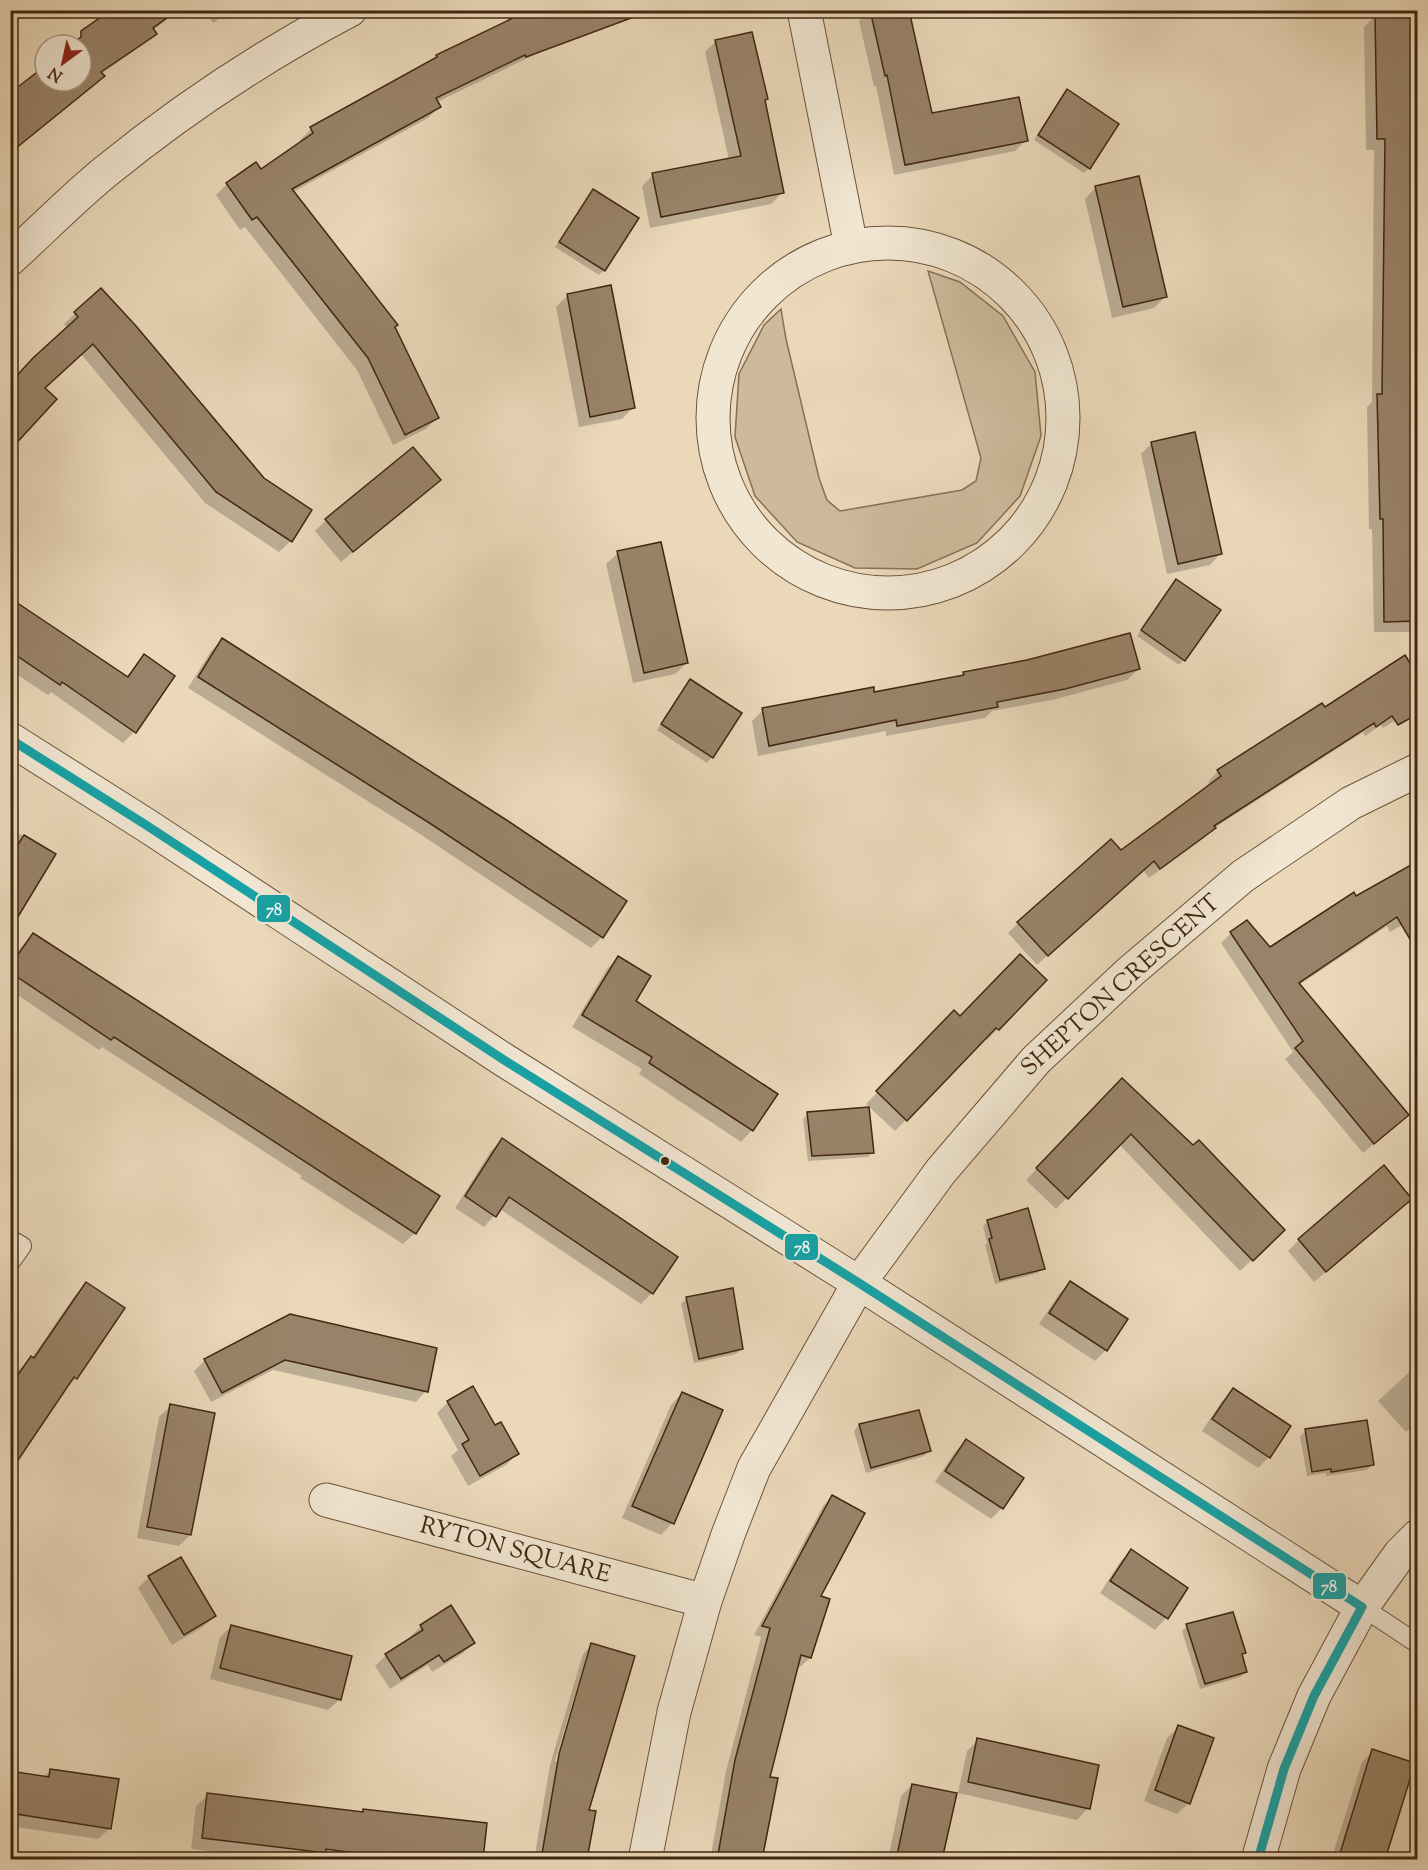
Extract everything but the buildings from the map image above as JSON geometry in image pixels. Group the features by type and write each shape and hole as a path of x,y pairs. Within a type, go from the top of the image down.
{"street":[{"path":"10,259 104,173 163,128 220,88 350,10"},
{"path":"804,10 851,246"},
{"path":"909,243 965,259 1013,293 1047,340 1064,396 1061,454 1040,509 1003,553 953,583 896,595 838,588 786,562 744,521 719,469 711,411 723,355 752,305 797,267 851,246 909,243"},
{"path":"10,739 146,825 504,1060 859,1283 1362,1607"},
{"name":"SHEPTON CRESCENT","path":"645,1860 674,1712 705,1601 729,1532 754,1468 859,1283 941,1171 1036,1060 1131,971 1243,876 1351,802 1418,770"},
{"name":"RYTON SQUARE","path":"326,1500 705,1601"},
{"path":"1258,1860 1284,1769 1314,1696 1362,1607 1400,1554 1418,1536"}],"lane":[{"path":"10,1239 22,1246 10,1263"},
{"path":"1362,1607 1418,1644"}],"shaded area":[{"path":"928,271 960,282 1003,316 1035,372 1041,436 1020,496 977,543 917,569 855,568 797,542 755,496 735,437 739,374 764,325 781,309 819,478 827,500 840,511 962,490 976,481 981,458"}],"transit line":[{"name":"78","path":"10,739 146,825 504,1060 859,1283 1362,1607 1314,1696 1284,1769 1258,1860"}]}
